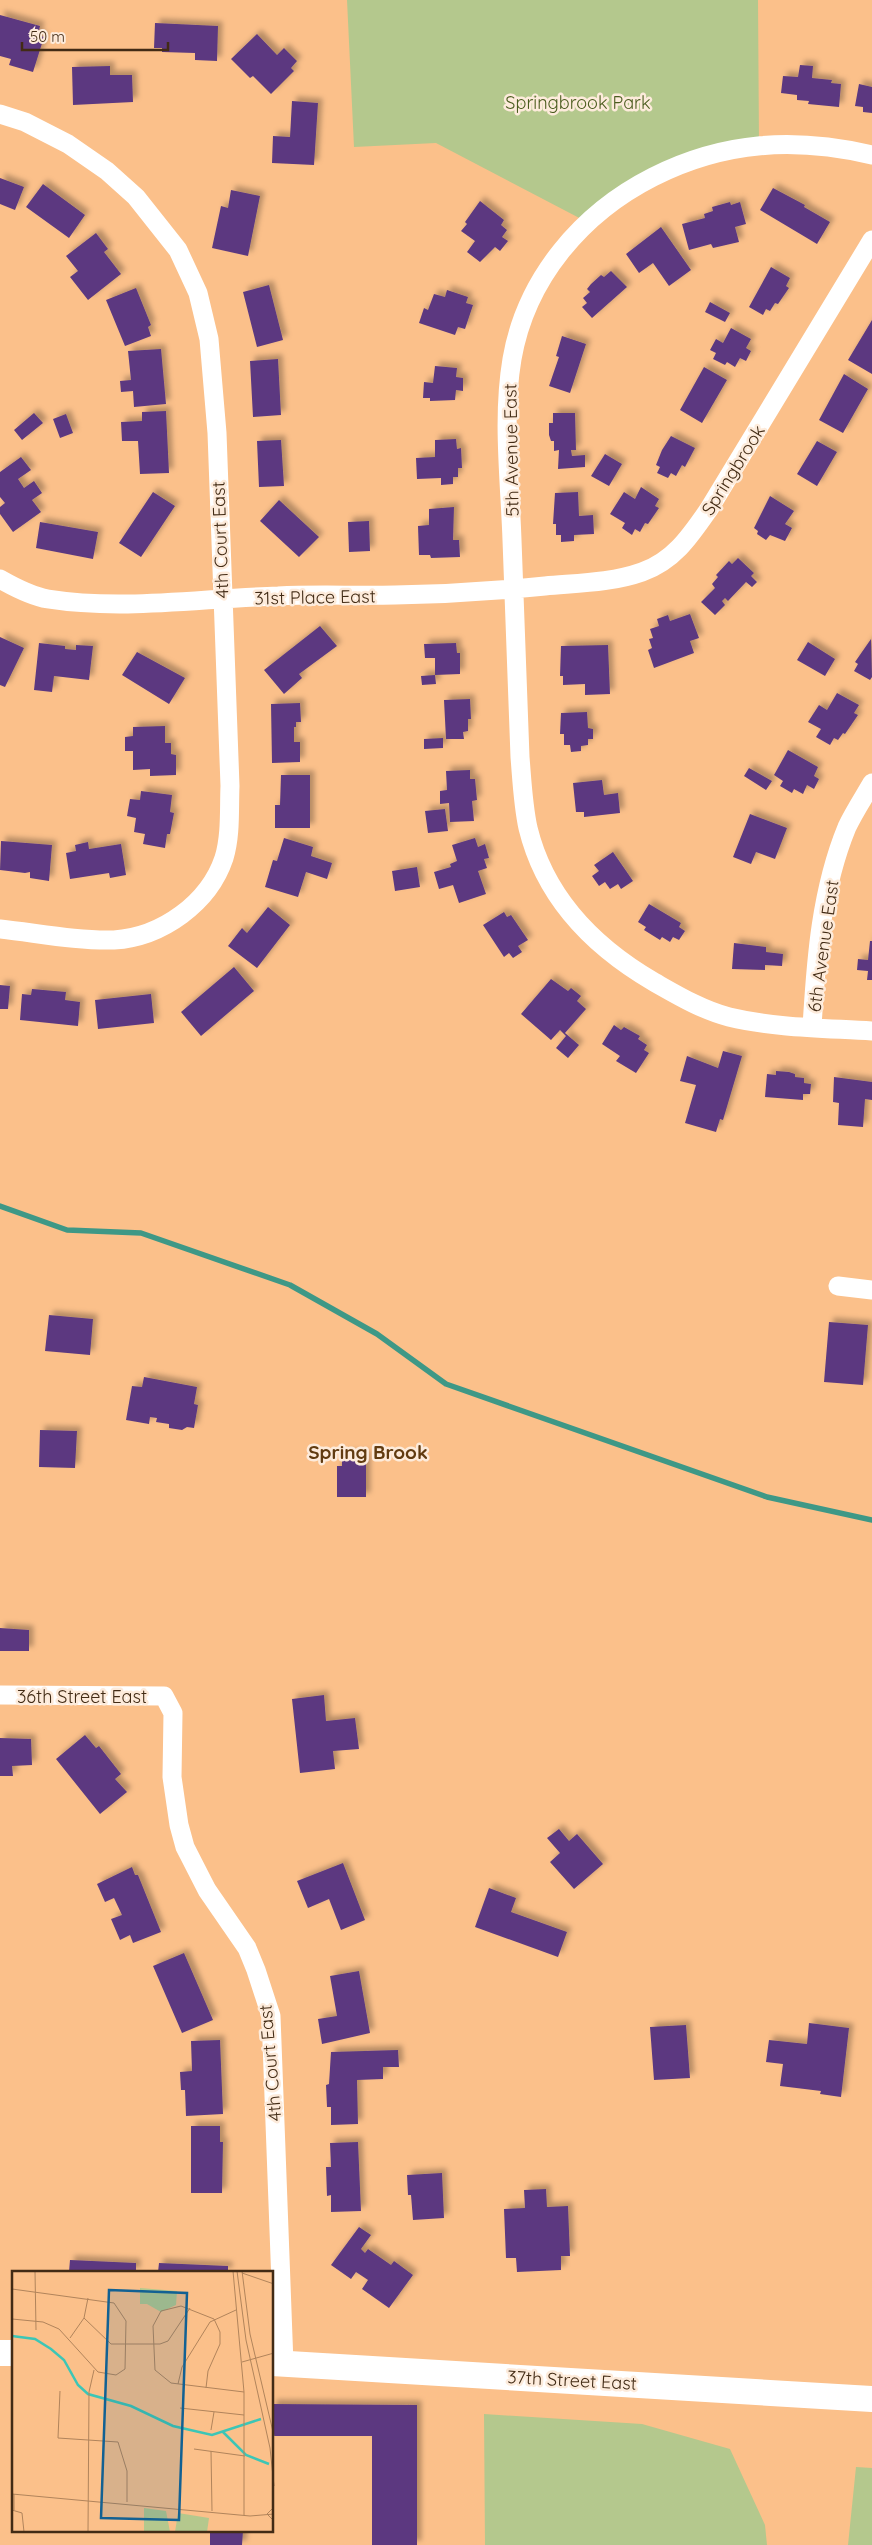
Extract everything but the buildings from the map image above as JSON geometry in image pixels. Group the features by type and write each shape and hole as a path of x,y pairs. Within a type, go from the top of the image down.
{"street":[{"name":"4th Court East","path":"0,114 25,122 68,144 107,171 136,197 178,250 198,293 209,339 217,433 230,786 229,833 224,856 216,878 202,898 162,926 140,935 116,940 93,940 0,929"},
{"name":"5th Avenue East","path":"872,155 813,146 742,146 697,158 656,176 612,200 577,232 548,270 536,290 521,327 513,358 508,428 522,783 528,828 544,873 570,913 603,947 642,974 683,998 728,1017 774,1024 872,1031"},
{"name":"Springbrook","path":"514,589 622,578 644,572 682,547 710,509 872,240"},
{"name":"31st Place East","path":"0,578 22,591 46,599 69,601 140,602 280,596 397,595 514,589"},
{"name":"6th Avenue East","path":"812,1027 817,962 826,892 848,826 872,783"},
{"path":"838,1286 872,1290"},
{"name":"36th Street East","path":"0,1695 164,1696"},
{"name":"4th Court East","path":"164,1696 173,1713 173,1785 179,1825 185,1847 206,1890 247,1948 271,2016 278,2363"},
{"name":"37th Street East","path":"278,2363 872,2399"}],"green space":[{"name":"Springbrook Park","path":"347,0 758,0 759,145 719,151 587,222 436,143 354,147"},
{"path":"484,2414 642,2424 730,2449 765,2525 767,2545 485,2545"},
{"path":"856,2467 872,2468 872,2545 848,2545"}],"waterway":[{"path":"0,1206 67,1230 141,1233 290,1285 377,1334 446,1384 767,1497 872,1520"}],"district":[{"name":"Spring Brook","path":"368,1452"}]}
